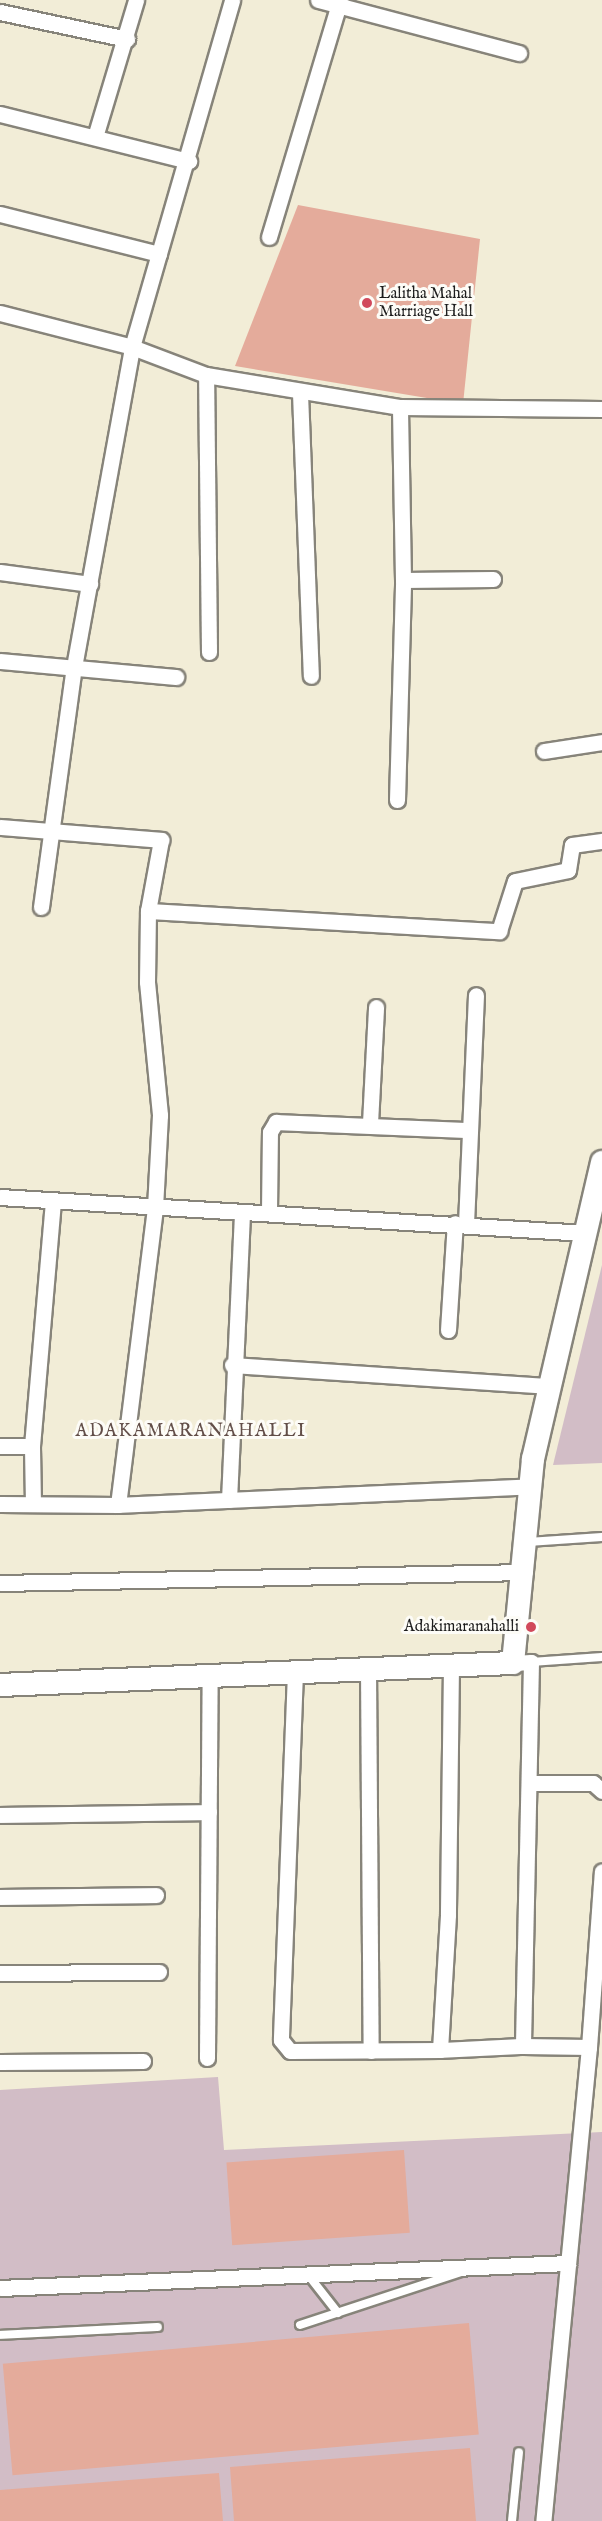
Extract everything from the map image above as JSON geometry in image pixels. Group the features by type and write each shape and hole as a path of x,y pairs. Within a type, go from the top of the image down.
{"street":[{"path":"95,137 126,39 135,0"},
{"path":"41,907 48,832 74,667 132,347 189,161 232,0"},
{"path":"318,0 339,3 519,53"},
{"path":"269,237 339,3"},
{"path":"0,12 126,39"},
{"path":"0,114 189,161"},
{"path":"0,214 159,254"},
{"path":"0,313 132,347 206,375 300,393 400,406 602,409"},
{"path":"206,375 210,652"},
{"path":"300,393 311,676"},
{"path":"397,800 404,580 400,406"},
{"path":"0,572 90,584"},
{"path":"404,580 493,579"},
{"path":"0,661 176,677"},
{"path":"544,751 602,741"},
{"path":"0,827 160,840 148,911 147,982 160,1115 155,1208 118,1505"},
{"path":"148,911 499,931 515,881 568,870 572,845 602,841"},
{"path":"448,1330 470,1130 476,995"},
{"path":"370,1123 376,1007"},
{"path":"269,1211 270,1132 276,1122 370,1123 470,1130"},
{"path":"523,2046 529,1783 522,1663 531,1486 550,1386 602,1162"},
{"path":"0,1197 155,1208 269,1211 585,1233"},
{"path":"33,1504 32,1446 53,1201"},
{"path":"229,1500 232,1365 242,1212"},
{"path":"232,1365 550,1386"},
{"path":"0,1446 32,1446"},
{"path":"0,1504 118,1505 531,1486"},
{"path":"0,1583 525,1572"},
{"path":"0,1685 522,1663"},
{"path":"441,2050 448,1915 451,1665"},
{"path":"368,1668 371,2051"},
{"path":"295,1672 281,2040 290,2051 441,2050 523,2046 589,2047"},
{"path":"207,2058 210,1676"},
{"path":"529,1783 593,1783 602,1791"},
{"path":"0,1815 209,1812"},
{"path":"543,2521 589,2047 602,1871"},
{"path":"0,1897 156,1895"},
{"path":"0,1973 159,1972"},
{"path":"0,2062 143,2061"},
{"path":"0,2288 568,2263"}],"lane":[{"path":"527,1542 602,1537"},
{"path":"522,1663 602,1657"},
{"path":"300,2325 478,2267"},
{"path":"308,2274 338,2313"},
{"path":"0,2335 159,2327"},
{"path":"512,2521 519,2452"}],"shaded area":[{"path":"602,1265 602,1463 553,1465"},
{"path":"218,2077 224,2150 602,2132 602,2521 0,2521 0,2090"}],"building":[{"name":"Lalitha Mahal Marriage Hall","path":"298,205 480,239 463,404 235,366"},
{"path":"404,2150 410,2233 232,2245 226,2162"},
{"path":"469,2323 479,2435 13,2475 3,2364"},
{"path":"470,2448 476,2521 234,2521 230,2467"},
{"path":"219,2473 223,2521 0,2521 0,2490"}],"place":[{"name":"Lalitha Mahal Marriage Hall","path":"367,303"},
{"name":"Adakimaranahalli","path":"531,1627"}],"district":[{"name":"ADAKAMARANAHALLI","path":"191,1432"}]}
